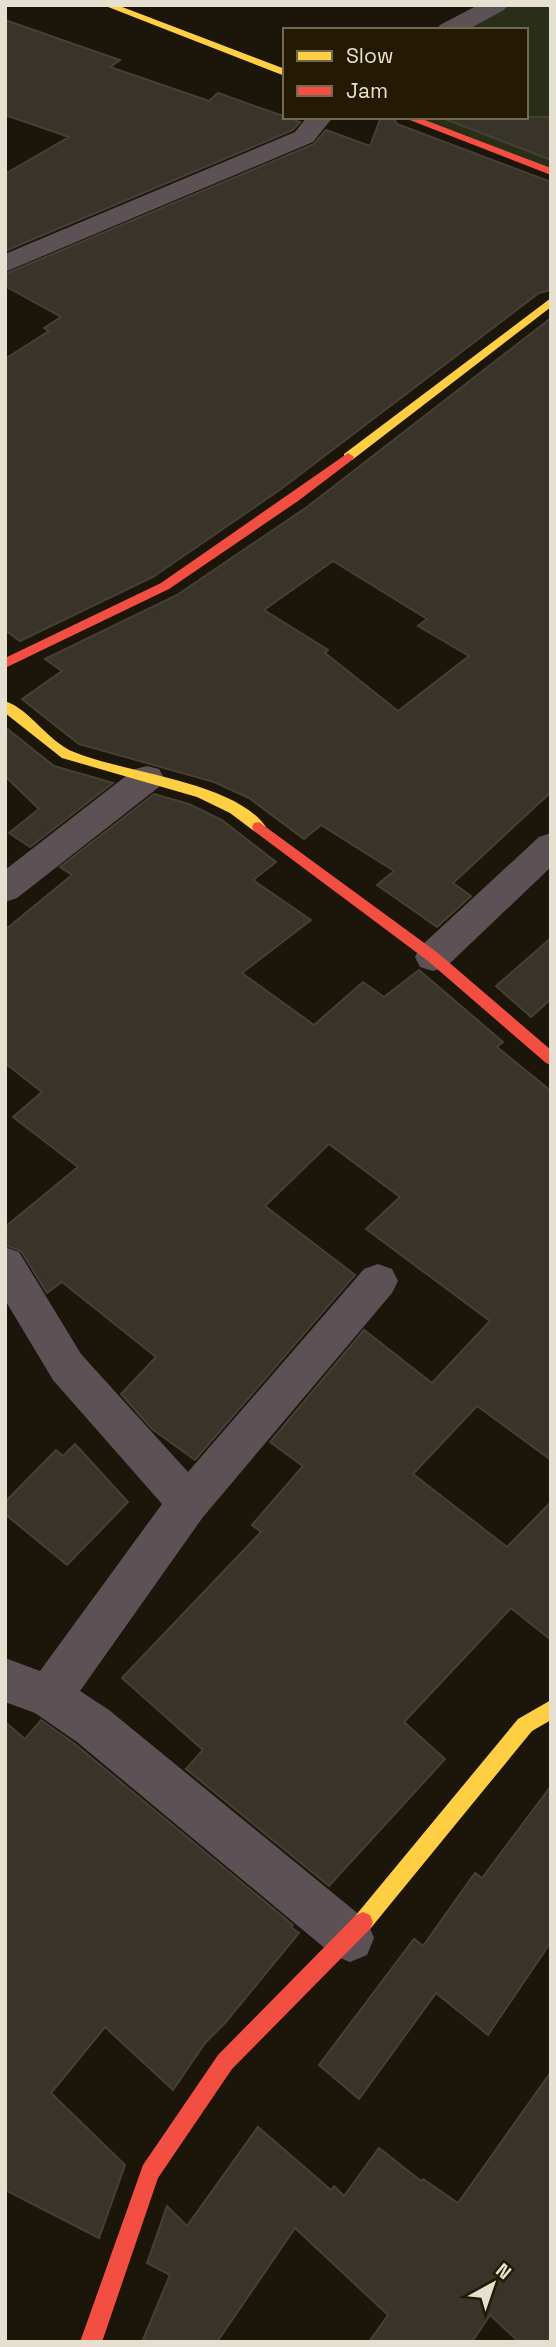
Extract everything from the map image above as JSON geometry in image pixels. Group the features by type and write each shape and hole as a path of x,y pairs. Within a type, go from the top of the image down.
{"street":[{"path":"108,5 283,72"},
{"path":"450,5 486,10"},
{"path":"452,28 486,10"},
{"path":"5,264 304,136 319,119"},
{"path":"413,119 464,136 551,172"},
{"path":"5,664 165,586 293,498 551,301"},
{"path":"5,706 67,755 201,793 235,809 432,957 551,1059"},
{"path":"5,888 147,778"},
{"path":"432,957 551,846"},
{"path":"5,1264 67,1367 188,1503"},
{"path":"49,1696 188,1503 378,1281"},
{"path":"5,1680 49,1696 93,1726 350,1938"},
{"path":"91,2342 150,2172 225,2062 350,1938 525,1725 551,1709"}],"green space":[{"path":"496,5 551,5 551,172 412,119 528,119 528,28 452,28"}],"building":[{"path":"5,20 120,60 110,67 209,101 218,93 283,116 283,119 300,122 293,130 5,251 5,174 69,137 5,115"},
{"path":"551,117 551,160 445,119"},
{"path":"380,119 394,119 397,124 551,182 551,290 539,293 281,489 153,577 20,641 5,630 5,359 49,331 44,328 61,317 5,286 5,274 314,144 326,130 370,146"},
{"path":"551,318 551,792 453,883 471,896 437,927 377,885 394,871 321,825 304,839 249,798 214,782 79,744 22,699 62,671 45,659 177,595 307,507","holes":["333,561 427,619 418,626 469,656 398,711 325,653 328,650 264,610"]},
{"path":"5,727 54,766 113,783 30,847 9,833 39,809 5,776"},
{"path":"154,794 189,804 222,820 276,862 253,880 311,920 242,973 314,1025 363,982 384,997 419,970 503,1042 497,1047 551,1091 551,1460 477,1406 413,1474 507,1547 551,1502 551,1640 511,1608 404,1722 445,1759 329,1886 186,1769 203,1750 122,1678 261,1532 252,1525 303,1466 270,1442 364,1330 432,1383 490,1321 366,1229 400,1197 329,1144 265,1206 355,1275 195,1460 152,1429 121,1394 156,1357 62,1282 47,1293 21,1251 5,1245 5,1227 78,1167 13,1117 42,1092 5,1063 5,930 72,875 60,867"},
{"path":"551,938 551,999 531,1017 496,986"},
{"path":"75,1444 128,1502 67,1565 5,1514 5,1502 56,1450 63,1456"},
{"path":"41,1720 75,1744 293,1925 291,1927 299,1933 225,2023 205,2043 173,2090 105,2027 51,2093 125,2165 99,2238 5,2190 5,1722 25,1739"},
{"path":"551,1786 551,1942 488,2035 436,1993 359,2099 319,2065 414,1939 423,1946 475,1873 482,1878"},
{"path":"551,2072 551,2342 519,2342 490,2315 472,2342 369,2342 388,2315 295,2228 217,2342 142,2342 170,2275 147,2263 167,2206 187,2226 258,2127 331,2190 334,2186 344,2196 379,2148 421,2181 423,2179 458,2203"}],"traffic: slow":[{"path":"108,5 283,72"},
{"path":"348,457 551,301"},
{"path":"5,706 67,755 201,793 235,809 259,827"},
{"path":"363,1922 525,1725 551,1709"}],"traffic: jam":[{"path":"412,119 551,172"},
{"path":"5,664 165,586 294,498 348,457"},
{"path":"259,827 433,957 551,1059"},
{"path":"91,2342 150,2172 225,2062 363,1922"}]}
